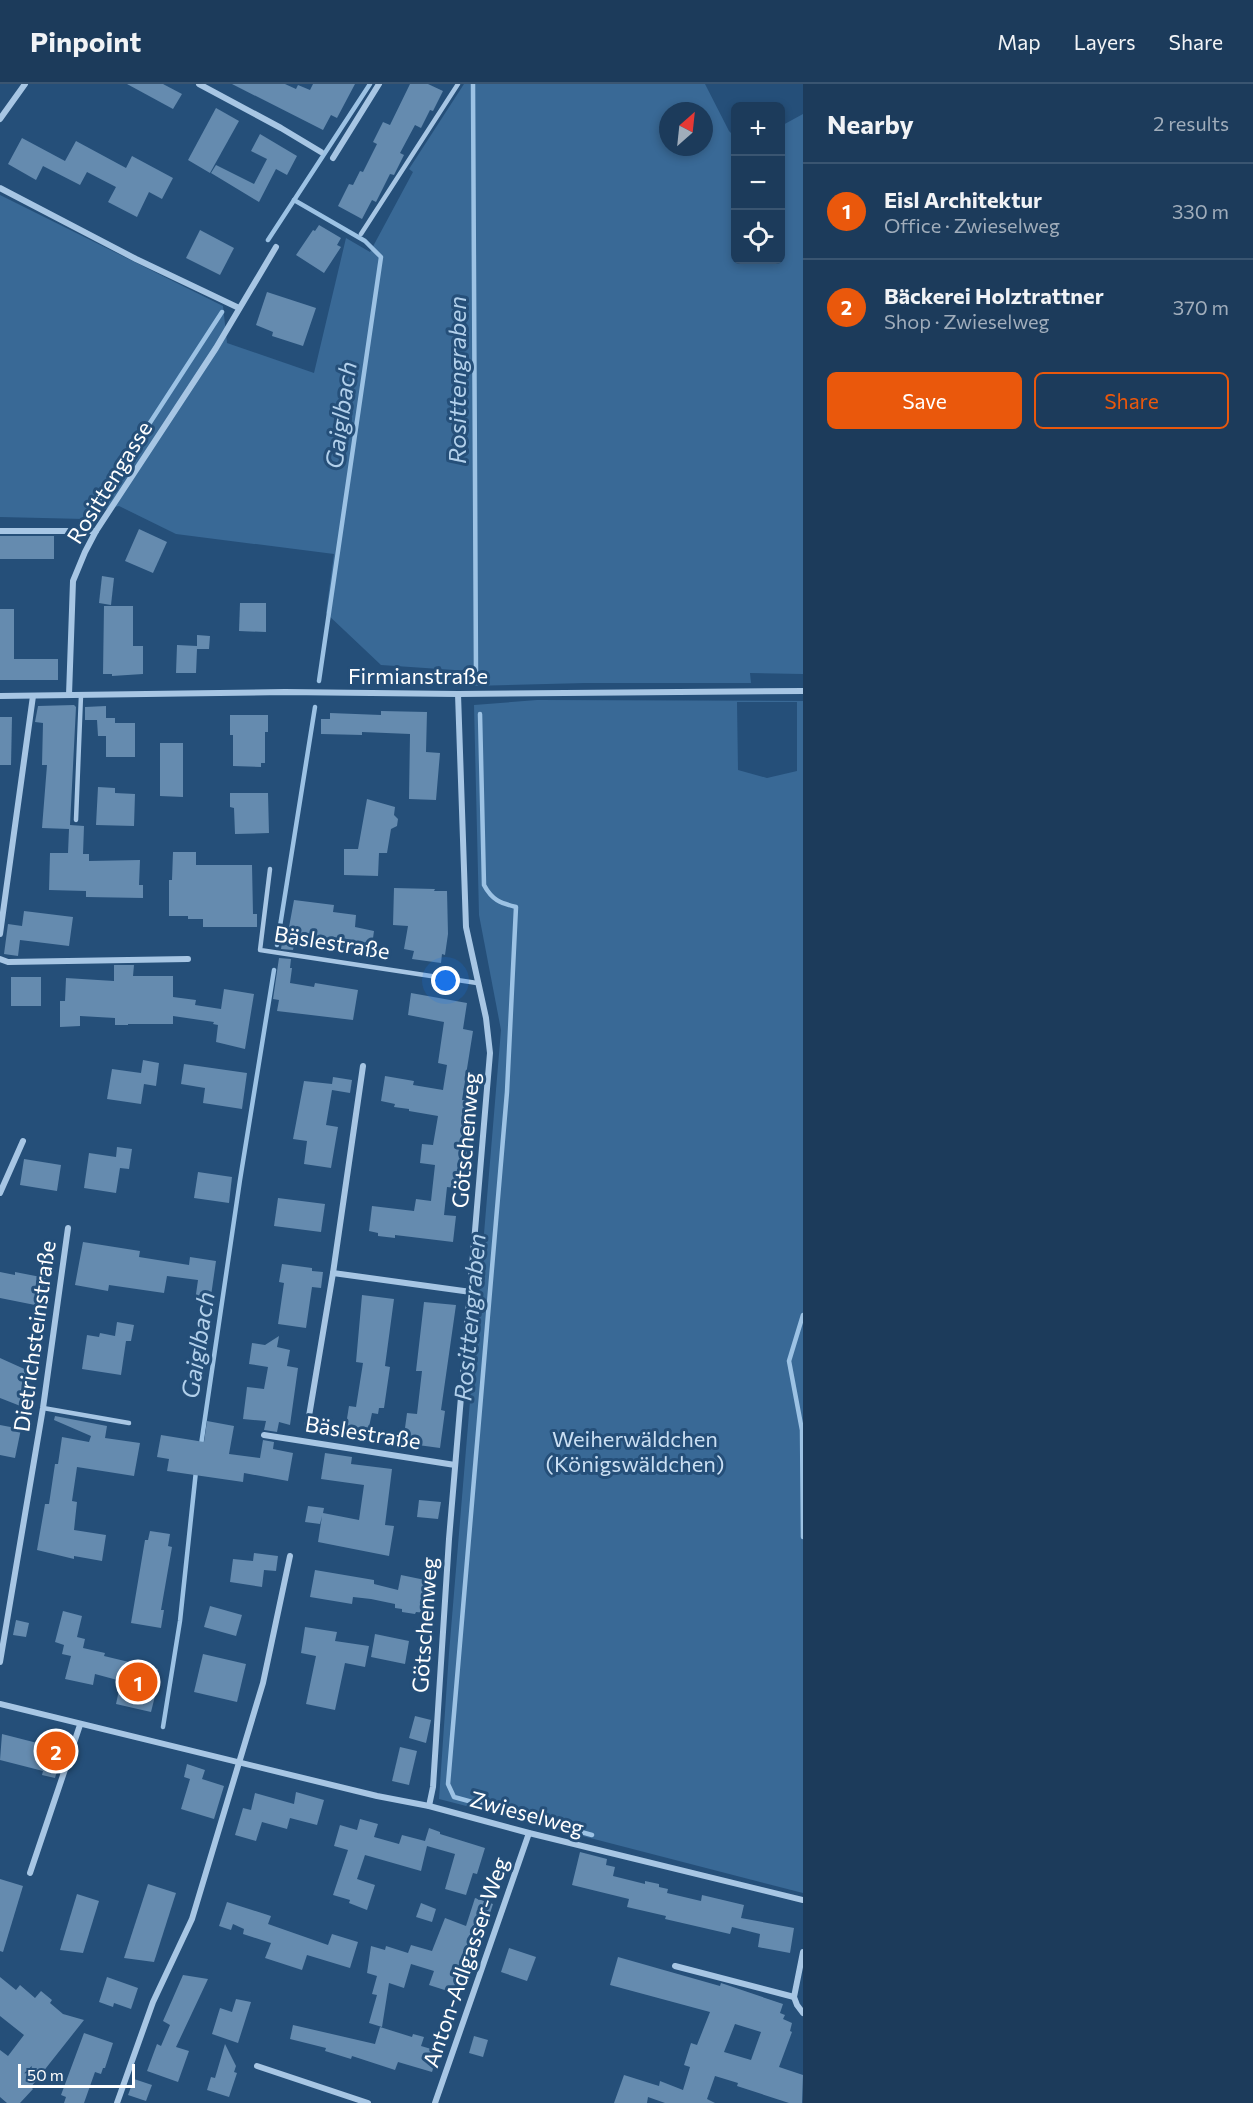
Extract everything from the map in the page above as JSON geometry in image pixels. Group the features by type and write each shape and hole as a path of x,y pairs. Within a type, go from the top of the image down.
{"street":[{"path":"0,119 25,84"},
{"path":"199,84 321,152"},
{"path":"333,158 380,84"},
{"path":"0,188 136,259 239,308"},
{"name":"Rosittengasse","path":"69,695 73,581 85,552 96,531 216,348 276,247"},
{"path":"0,531 96,531"},
{"name":"Firmianstraße","path":"0,696 285,692 458,694 803,691"},
{"name":"Götschenweg","path":"429,1806 433,1787 437,1702 455,1465 490,1053 486,1018 466,927 458,694"},
{"path":"0,934 33,696"},
{"path":"0,959 8,962 188,959"},
{"name":"Bäslestraße","path":"306,1428 333,1273 363,1066"},
{"path":"0,1193 23,1141"},
{"name":"Dietrichsteinstraße","path":"0,1662 43,1408 68,1228"},
{"path":"333,1273 471,1292"},
{"name":"Bäslestraße","path":"264,1435 455,1465"},
{"path":"117,2103 153,2002 192,1919 263,1683 291,1556"},
{"name":"Zwieselweg","path":"0,1704 377,1796 429,1806 529,1833 803,1900"},
{"path":"30,1873 80,1725"},
{"name":"Anton-Adlgasser-Weg","path":"435,2103 529,1833"},
{"path":"803,1952 794,1997 803,2013"},
{"path":"675,1966 794,1997"},
{"path":"257,2066 368,2103"}],"lane":[{"path":"361,234 458,84"},
{"path":"76,820 81,695"},
{"name":"Bäslestraße","path":"270,869 261,950 477,983"},
{"path":"43,1408 129,1424"}],"green space":[{"path":"464,84 705,84 731,133 731,264 785,264 785,124 803,114 803,674 750,673 751,683 471,686 469,671 381,665 326,613 334,554 176,534 119,506 89,512 85,519 0,517 0,195 223,306 227,343 314,373 346,238 370,252 413,172 409,169"},
{"name":"Weiherwäldchen (Königswäldchen)","path":"537,700 803,701 803,1893 439,1799 501,1030 479,915 474,705","holes":["737,702 797,702 797,771 767,778 738,770"]}],"building":[{"path":"127,84 163,84 182,94 173,109"},
{"path":"232,84 285,84 296,89 298,85 310,90 313,84 355,84 337,118 331,115 323,130"},
{"path":"410,84 428,84 443,91 421,128 415,125 400,153 404,155 394,175 390,174 376,202 372,200 362,219 338,206 349,184 353,185 360,171 363,172 377,144 373,142 383,122 390,125"},
{"path":"216,108 239,121 210,173 188,160"},
{"path":"260,134 297,156 287,175 276,169 259,202 211,173 216,165 254,184 267,159 251,151"},
{"path":"22,138 65,161 76,141 126,168 132,156 173,178 162,199 149,192 137,217 108,202 116,187 87,172 80,185 43,166 36,180 8,164"},
{"path":"319,225 341,238 337,245 341,247 324,273 296,255"},
{"path":"200,230 234,248 220,275 186,258"},
{"path":"267,292 316,308 303,346 272,336 273,332 256,325"},
{"path":"139,529 167,542 153,573 125,561"},
{"path":"0,536 54,536 54,559 0,559"},
{"path":"102,576 114,578 111,605 99,603"},
{"path":"240,603 266,603 266,632 239,631"},
{"path":"104,606 133,606 133,646 143,646 143,674 112,676 112,674 103,674"},
{"path":"0,609 14,609 14,659 58,659 58,680 0,680"},
{"path":"197,635 210,636 209,649 197,649 196,673 176,673 177,645 197,646"},
{"path":"74,705 76,707 70,825 84,826 83,854 89,854 89,861 140,860 139,885 143,885 143,898 86,897 86,891 49,890 50,853 68,853 69,829 42,828 47,765 42,765 43,723 35,722 38,706"},
{"path":"106,706 106,718 115,718 115,723 135,723 135,757 106,757 106,736 98,736 97,720 85,720 85,707"},
{"path":"381,711 427,712 426,752 440,753 436,800 409,799 410,734 362,732 362,735 321,734 321,719 330,719 330,713 381,715"},
{"path":"230,715 268,715 268,732 265,732 265,763 261,763 261,767 233,766 233,735 230,735"},
{"path":"0,717 12,717 11,765 0,765"},
{"path":"160,743 183,743 183,797 160,796"},
{"path":"98,787 115,788 115,793 135,794 134,826 96,825"},
{"path":"230,793 268,793 269,833 235,834 234,808 230,807"},
{"path":"367,799 395,807 394,815 398,819 397,826 391,829 387,853 379,853 378,876 344,875 344,849 358,849"},
{"path":"173,852 196,852 196,865 252,865 253,914 257,914 257,927 203,927 203,919 169,916 169,880 172,880"},
{"path":"394,888 447,891 448,934 445,955 442,954 441,963 412,959 414,951 404,949 408,926 393,925"},
{"path":"294,900 334,905 333,912 356,915 355,927 374,931 371,953 295,940 293,950 281,949 283,937 287,938"},
{"path":"24,911 73,917 69,946 20,940 18,956 4,954 8,924 22,926"},
{"path":"279,958 291,959 290,983 314,987 315,983 358,990 353,1020 277,1011 279,1000 273,999"},
{"path":"114,965 134,965 133,976 173,976 173,997 196,1000 195,1005 221,1009 224,989 254,994 245,1049 216,1042 218,1025 213,1024 214,1022 173,1016 173,1024 115,1025 115,1018 80,1016 80,1026 60,1027 60,1001 65,1001 66,978 114,981"},
{"path":"11,977 41,977 41,1006 11,1006"},
{"path":"411,993 467,1003 463,1029 473,1031 462,1100 475,1102 469,1136 471,1136 470,1149 467,1149 463,1189 447,1187 444,1215 456,1216 453,1242 395,1235 395,1238 378,1236 378,1233 369,1231 372,1206 414,1211 416,1199 431,1201 435,1165 420,1163 422,1144 433,1145 438,1116 409,1111 409,1109 394,1107 395,1104 381,1101 385,1076 414,1081 413,1085 443,1090 447,1065 438,1063 444,1022 408,1015"},
{"path":"143,1060 159,1063 156,1086 144,1084 141,1104 107,1099 112,1069 141,1073"},
{"path":"184,1064 247,1073 242,1109 203,1103 205,1088 181,1084"},
{"path":"333,1077 352,1080 350,1093 332,1090 326,1125 338,1127 331,1168 304,1164 307,1141 293,1139 304,1081 332,1084"},
{"path":"117,1147 132,1149 129,1169 120,1168 116,1193 84,1188 89,1153 116,1157"},
{"path":"24,1159 61,1165 57,1191 20,1185"},
{"path":"198,1172 232,1177 229,1203 194,1198"},
{"path":"278,1198 325,1204 321,1232 274,1226"},
{"path":"83,1242 140,1251 139,1257 189,1265 190,1257 216,1261 210,1303 195,1301 198,1280 167,1276 164,1293 109,1285 108,1291 75,1285"},
{"path":"282,1264 312,1268 312,1271 323,1272 321,1288 312,1287 306,1328 278,1324 284,1283 279,1282"},
{"path":"0,1272 15,1275 15,1272 46,1278 40,1306 0,1298"},
{"path":"362,1295 394,1299 385,1366 390,1367 384,1408 379,1408 378,1414 372,1413 367,1436 345,1431 349,1406 356,1407 363,1363 356,1362"},
{"path":"424,1302 456,1305 441,1410 445,1411 440,1448 403,1443 407,1413 417,1414 422,1371 416,1371"},
{"path":"117,1322 134,1325 131,1341 126,1341 121,1375 82,1369 87,1335 99,1337 100,1333 115,1336"},
{"path":"279,1336 277,1347 290,1350 287,1366 298,1368 290,1425 279,1422 277,1432 264,1430 266,1421 243,1419 247,1387 264,1389 268,1367 249,1364 252,1343 265,1345"},
{"path":"0,1358 31,1372 27,1382 30,1384 25,1394 28,1395 23,1407 0,1398"},
{"path":"55,1416 107,1426 105,1438 140,1443 134,1476 77,1467 72,1501 77,1502 74,1530 106,1535 102,1561 74,1556 74,1559 37,1550 45,1504 49,1504 62,1437 89,1442 91,1436 54,1420"},
{"path":"207,1421 234,1426 229,1454 260,1458 263,1440 274,1442 273,1449 293,1453 288,1481 244,1473 243,1482 167,1471 169,1459 157,1457 161,1435 204,1442"},
{"path":"0,1425 21,1429 15,1458 0,1455"},
{"path":"325,1453 352,1457 351,1464 392,1469 385,1525 394,1526 389,1556 318,1542 322,1516 320,1524 305,1522 308,1506 324,1508 323,1513 359,1520 364,1485 321,1479"},
{"path":"419,1500 441,1502 438,1519 417,1517"},
{"path":"150,1531 170,1534 168,1546 172,1547 161,1610 164,1610 161,1628 131,1623 145,1540 148,1540"},
{"path":"254,1553 278,1556 276,1571 264,1570 262,1587 230,1582 233,1559 253,1561"},
{"path":"315,1570 374,1580 374,1584 398,1590 401,1575 430,1581 426,1613 402,1612 402,1609 395,1608 395,1604 371,1599 353,1597 352,1604 310,1597"},
{"path":"210,1606 242,1615 236,1636 204,1627"},
{"path":"63,1611 82,1616 77,1637 85,1639 83,1648 105,1653 104,1656 158,1669 151,1695 155,1696 151,1712 116,1704 121,1681 95,1674 93,1685 65,1679 71,1656 62,1654 64,1645 55,1642"},
{"path":"16,1620 29,1623 26,1637 13,1635"},
{"path":"305,1627 337,1632 335,1641 369,1646 365,1667 345,1663 335,1710 306,1704 316,1656 301,1653"},
{"path":"375,1634 409,1641 405,1664 371,1657"},
{"path":"203,1654 246,1664 237,1702 194,1692"},
{"path":"415,1716 431,1720 426,1743 409,1738"},
{"path":"2,1734 49,1746 50,1743 64,1747 55,1778 42,1775 43,1771 0,1760"},
{"path":"400,1747 417,1751 409,1785 392,1781"},
{"path":"187,1764 205,1770 202,1779 224,1786 214,1819 181,1809 190,1779 184,1777"},
{"path":"296,1792 324,1800 317,1825 290,1818 287,1829 262,1822 256,1841 235,1835 243,1808 251,1810 255,1793 294,1804"},
{"path":"360,1819 378,1824 374,1837 399,1844 402,1835 425,1841 429,1828 440,1834 485,1848 477,1874 473,1873 466,1895 445,1889 455,1854 427,1846 421,1871 365,1855 357,1879 375,1885 367,1910 349,1903 350,1900 333,1895 348,1850 334,1846 340,1825 357,1830"},
{"path":"580,1852 607,1859 606,1865 615,1867 613,1876 645,1884 645,1881 659,1884 659,1887 668,1889 667,1893 701,1901 702,1895 744,1905 741,1918 794,1928 790,1953 758,1947 760,1934 732,1927 730,1934 665,1919 666,1916 627,1907 629,1899 572,1885"},
{"path":"0,1879 23,1886 3,1952 0,1951"},
{"path":"148,1884 176,1893 154,1962 124,1958"},
{"path":"77,1894 99,1901 83,1953 60,1950"},
{"path":"475,1898 493,1904 487,1922 480,1920 454,1993 429,1985 434,1971 411,1964 404,1988 389,1983 382,2027 369,2023 377,1995 372,1994 377,1976 367,1973 371,1946 385,1950 386,1946 408,1953 411,1945 432,1951 445,1918 466,1926"},
{"path":"227,1902 271,1916 268,1924 328,1945 332,1934 358,1942 350,1968 307,1955 302,1970 265,1958 271,1943 243,1934 244,1929 233,1924 231,1930 219,1926"},
{"path":"421,1903 436,1909 432,1922 416,1917"},
{"path":"509,1948 536,1957 527,1981 501,1972"},
{"path":"618,1957 720,1986 721,1983 783,2004 780,2013 785,2015 783,2019 792,2023 790,2031 792,2032 779,2067 803,2075 802,2103 789,2103 737,2086 738,2083 715,2076 707,2099 715,2103 665,2103 648,2097 647,2103 614,2103 624,2075 659,2086 660,2081 683,2090 690,2067 684,2065 691,2043 697,2045 710,2012 610,1985","holes":["735,2024 761,2032 751,2060 724,2052"]},
{"path":"183,1975 208,1979 176,2047 189,2051 178,2082 147,2071 157,2044 161,2046 170,2025 163,2021"},
{"path":"0,1977 16,1990 20,1985 35,1998 41,1991 63,2014 84,2020 20,2103 7,2103 0,2097 0,2050 8,2056 24,2035 0,2016"},
{"path":"107,1977 138,1988 131,2009 114,2003 113,2007 99,2002"},
{"path":"236,1999 251,2002 238,2043 212,2034 220,2008 232,2012"},
{"path":"293,2025 375,2044 380,2027 412,2037 413,2034 424,2037 421,2046 438,2051 432,2072 398,2062 395,2070 352,2056 351,2059 325,2051 326,2048 290,2039"},
{"path":"84,2033 113,2043 105,2068 101,2074 95,2072 84,2103 64,2103 66,2097 61,2095"},
{"path":"474,2036 488,2040 483,2057 469,2053"},
{"path":"225,2044 236,2066 234,2072 237,2073 229,2097 207,2090 211,2077 215,2078"},
{"path":"134,2079 152,2085 146,2101 128,2095"}],"waterway":[{"name":"Gaiglbach","path":"268,240 370,84"},
{"name":"Rosittengraben","path":"473,84 476,675"},
{"name":"Gaiglbach","path":"294,200 365,241 381,257 319,681"},
{"name":"Gaiglbach","path":"90,515 222,312"},
{"name":"Gaiglbach","path":"277,945 315,707"},
{"name":"Rosittengraben","path":"480,714 484,885 497,900 516,907 507,1092 448,1784 454,1797 592,1835"},
{"name":"Gaiglbach","path":"201,1445 274,970"},
{"path":"803,1315 789,1361 802,1430 803,1537"},
{"name":"Gaiglbach","path":"163,1727 180,1621 196,1471"}],"place":[{"name":"Eisl Architektur","path":"138,1682"},
{"name":"Bäckerei Holztrattner","path":"56,1751"}]}
